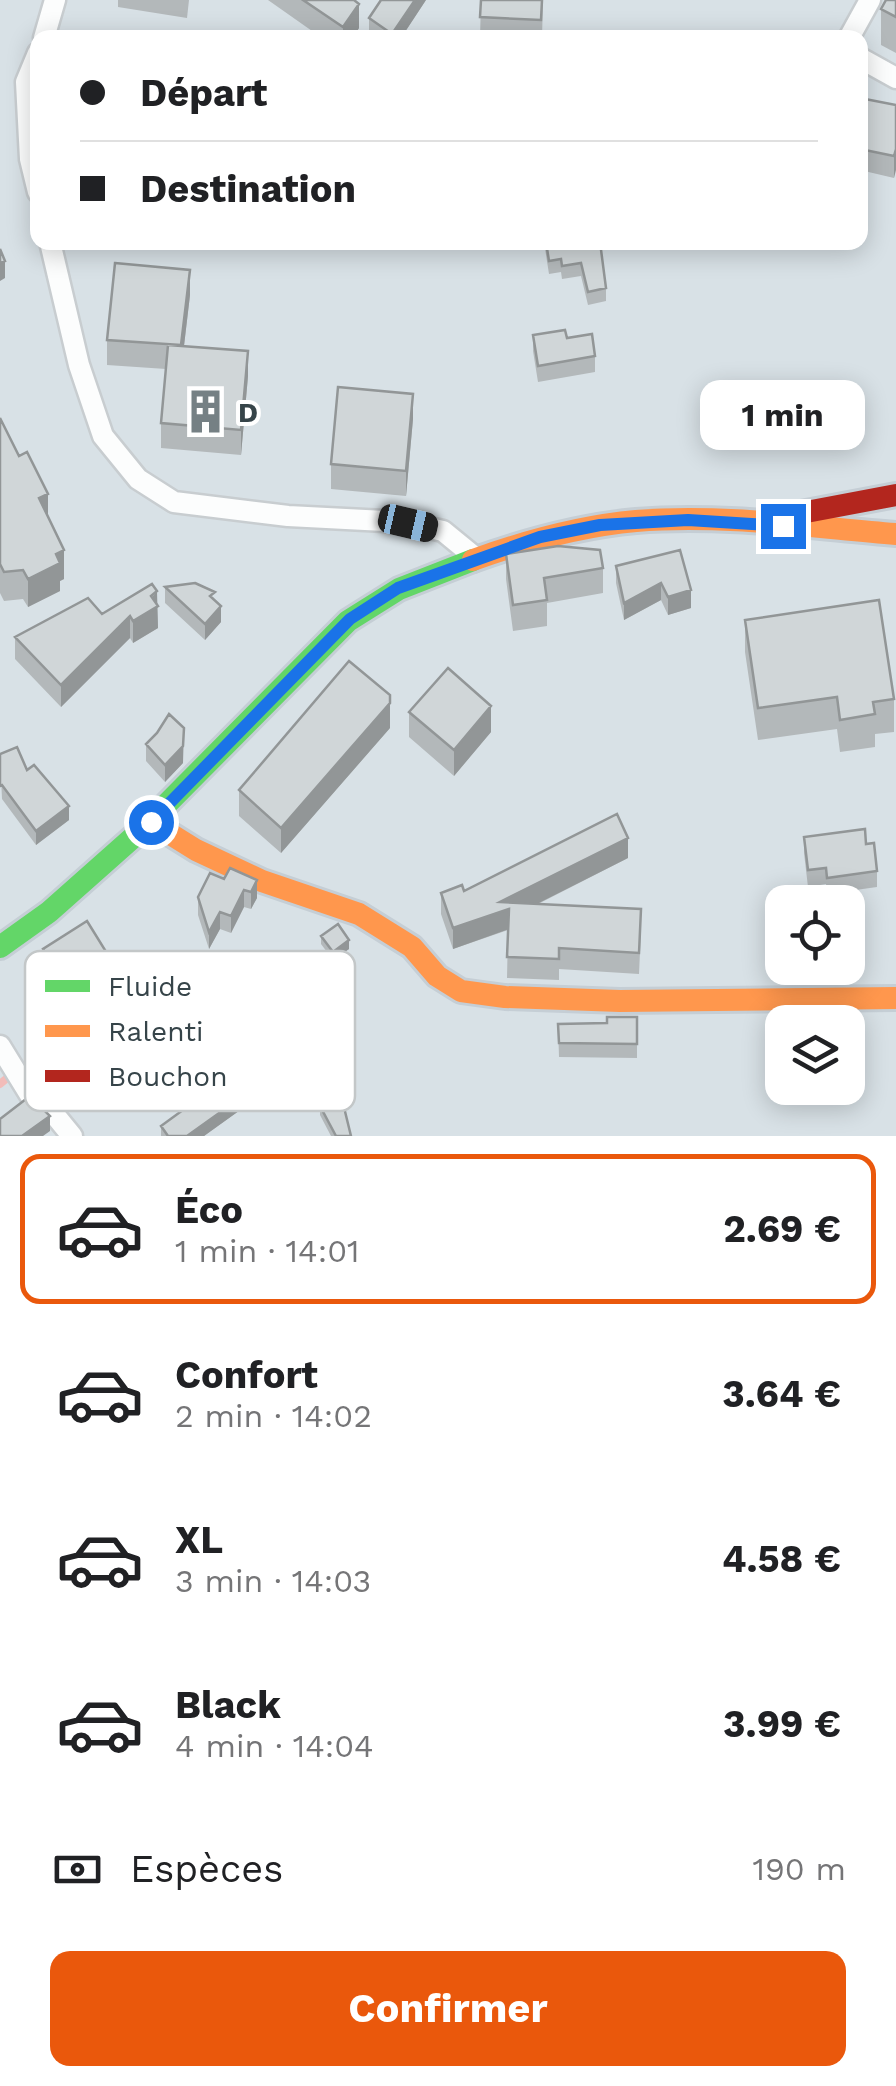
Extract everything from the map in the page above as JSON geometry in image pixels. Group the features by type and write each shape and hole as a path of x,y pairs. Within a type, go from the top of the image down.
{"main road":[{"path":"744,523 896,495"},
{"path":"0,947 78,892 350,619 398,588 540,537 600,525 672,520 896,534"},
{"path":"151,822 196,850 262,881 359,914 412,948 438,976 461,991 505,997 620,1000 896,998"}],"street":[{"path":"48,30 55,0"},
{"path":"853,30 870,0"},
{"path":"868,62 896,78"},
{"path":"30,73 26,82 30,159"},
{"path":"52,250 78,365 103,436 138,478 174,502 288,516 406,523 443,531 476,558"},
{"path":"0,1046 25,1087"},
{"path":"52,1111 72,1136"}],"shaded area":[{"path":"0,0 896,0 896,1136 0,1136"}],"building":[{"path":"303,0 354,0 359,4 343,27"},
{"path":"381,0 415,0 395,30 386,30 369,18"},
{"path":"481,0 542,0 541,20 480,17"},
{"path":"886,0 896,0 896,17 881,9"},
{"path":"868,100 896,105 894,156 868,151"},
{"path":"547,250 601,250 606,288 588,292 581,263 562,266 561,259 549,261"},
{"path":"115,263 190,270 181,345 107,340"},
{"path":"565,330 567,338 592,334 595,356 538,366 533,335"},
{"name":"D","path":"168,345 248,351 241,430 161,423"},
{"path":"338,387 413,394 406,471 331,464"},
{"path":"0,418 19,456 27,452 48,494 39,498 64,550 56,554 60,563 28,579 23,570 4,572 0,564"},
{"path":"558,546 600,550 603,568 544,578 547,600 513,605 506,554"},
{"path":"680,550 691,590 668,597 661,583 624,603 616,566"},
{"path":"195,583 215,592 210,596 221,606 205,624 165,587"},
{"path":"152,584 157,591 151,596 158,606 133,621 130,616 61,685 15,637 88,598 102,614"},
{"path":"879,600 894,699 873,702 875,714 840,720 837,697 758,708 745,620"},
{"path":"349,661 390,695 390,703 281,828 239,790"},
{"path":"448,668 491,706 454,750 409,712"},
{"path":"169,714 184,728 183,746 165,765 146,744"},
{"path":"17,747 27,770 34,765 69,806 36,831 0,786 0,754"},
{"path":"617,814 628,838 500,902 641,909 639,953 559,948 559,959 507,957 509,909 453,928 441,893 462,885 464,891"},
{"path":"865,829 866,844 874,843 877,871 827,878 826,868 808,870 804,837"},
{"path":"230,868 257,880 251,892 244,890 231,916 220,912 209,932 198,897 210,873 224,879"},
{"path":"87,921 105,950 44,951"},
{"path":"338,924 349,940 332,951 321,936"},
{"path":"607,1017 637,1017 637,1044 559,1043 558,1024 607,1023"},
{"path":"25,1100 25,1111 45,1111 50,1116 22,1136 0,1136 0,1119"},
{"path":"182,1111 222,1111 187,1136 168,1136 161,1126"},
{"path":"323,1111 345,1111 351,1136 336,1136"}],"waterway":[{"path":"0,1084 6,1079"}],"traffic: fast":[{"path":"0,947 49,912 138,833 348,621 399,589 473,560"}],"traffic: slow":[{"path":"473,560 553,535 636,521 734,520 896,534"},
{"path":"151,822 196,850 262,881 359,914 412,947 437,976 461,991 505,997 620,1001 896,998"}],"traffic: jam":[{"path":"785,516 896,495"}],"place":[{"name":"D","path":"205,412"}],"route":[{"path":"151,822 350,619 398,588 540,537 600,525 688,520 783,526"}]}
